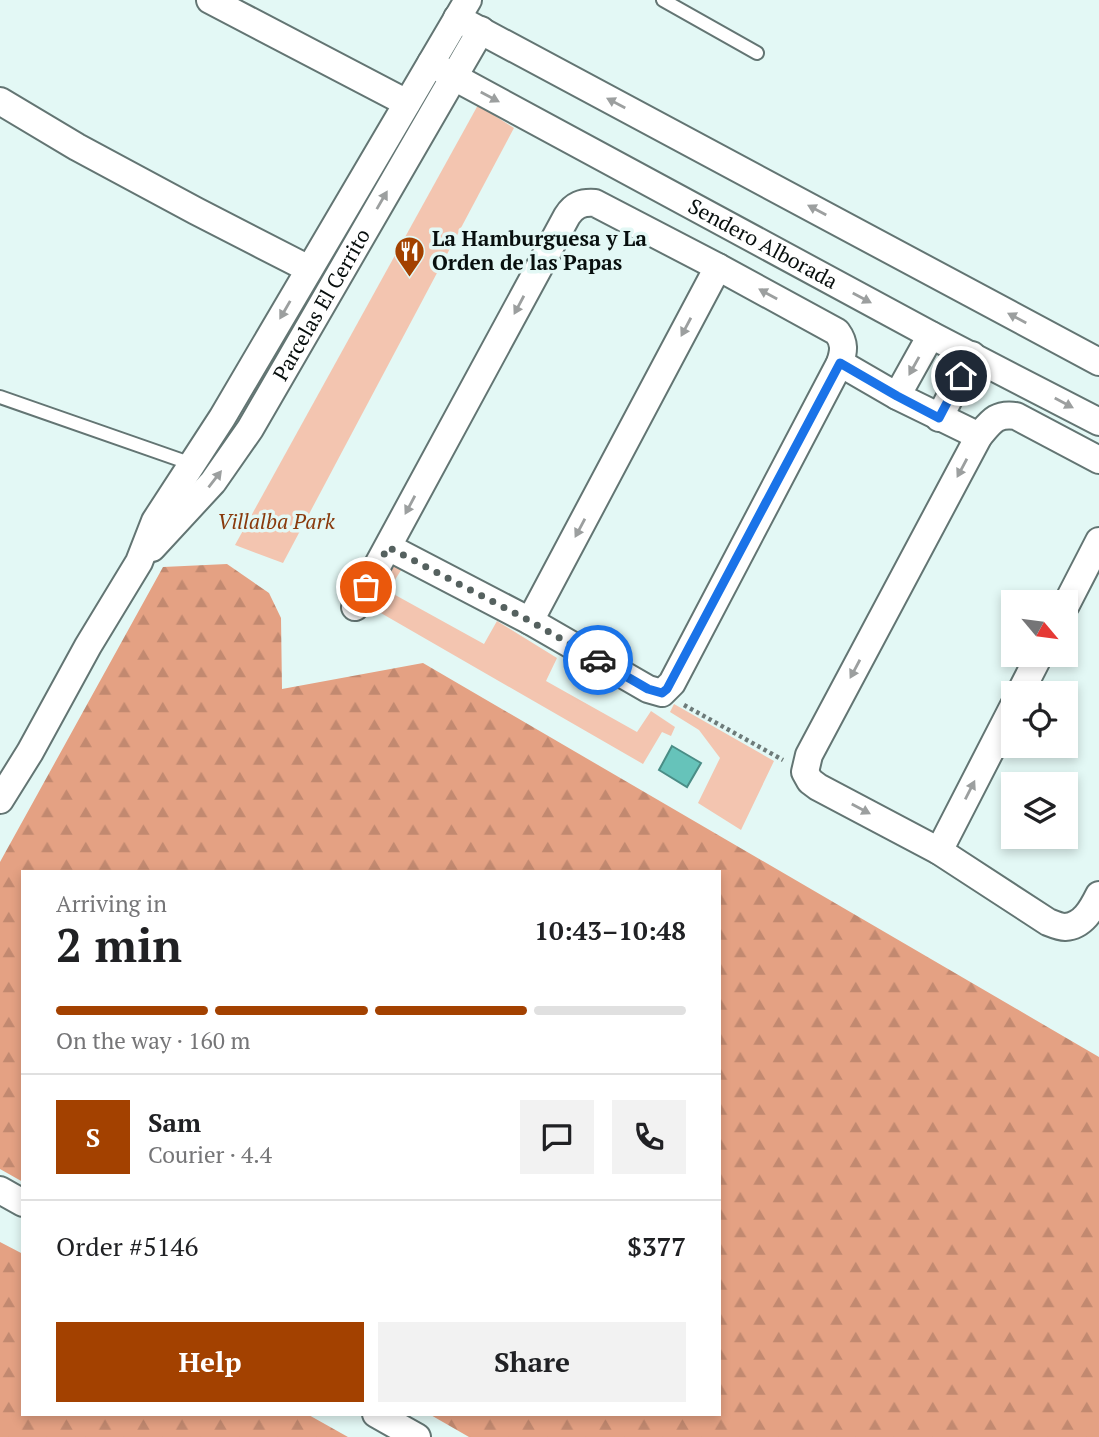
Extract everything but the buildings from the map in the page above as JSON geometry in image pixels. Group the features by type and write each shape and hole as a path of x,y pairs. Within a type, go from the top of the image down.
{"street":[{"path":"210,0 407,103"},
{"path":"463,9 481,30 1099,362"},
{"name":"Parcelas El Cerrito","path":"4,783 30,752 88,646 139,562 155,520 222,418 463,9"},
{"name":"Parcelas El Cerrito","path":"139,562 213,482 250,429 481,30"},
{"name":"Sendero Alborada","path":"430,63 931,335 1099,422"},
{"path":"0,101 77,147 309,269"},
{"path":"355,607 571,209 578,204 595,203 718,267 837,332 844,344 840,363 672,682 662,693 648,689 530,621 388,547"},
{"path":"530,621 718,267"},
{"path":"897,396 931,335"},
{"path":"939,418 972,355"},
{"path":"840,363 897,396 979,436"},
{"path":"1099,460 1016,416 995,419 979,436 809,755 805,772 810,781 818,787 939,850 1048,922 1064,927 1078,923 1099,895"},
{"path":"1074,590 1099,541"},
{"path":"939,850 1001,730"},
{"path":"0,1190 21,1202"},
{"path":"380,1416 417,1437"}],"lane":[{"path":"663,0 757,53"},
{"path":"0,397 192,464"}],"path":[{"path":"662,693 805,772"}],"green space":[{"name":"Villalba Park","path":"478,105 514,128 283,563 235,545"},
{"path":"390,562 403,567 388,591 484,644 497,621 557,658 546,681 637,732 651,711 675,727 671,736 662,732 643,764 367,605"},
{"path":"227,564 269,593 281,618 282,689 423,663 1099,1057 1099,1437 469,1437 432,1416 721,1416 721,870 21,870 21,1181 0,1169 0,862 163,567"},
{"path":"674,704 774,761 741,830 698,803 720,758 699,730 670,712"},
{"path":"0,1242 21,1253 21,1416 311,1416 348,1437 0,1437"}],"water":[{"path":"672,746 701,763 687,787 659,770"}],"way so far":[{"path":"366,587 388,547 530,621 598,660"}],"place":[{"name":"La Hamburguesa y La Orden de las Papas","path":"409,278"}],"route":[{"path":"598,660 655,692 662,693 667,689 840,363 939,418 961,376"}]}
